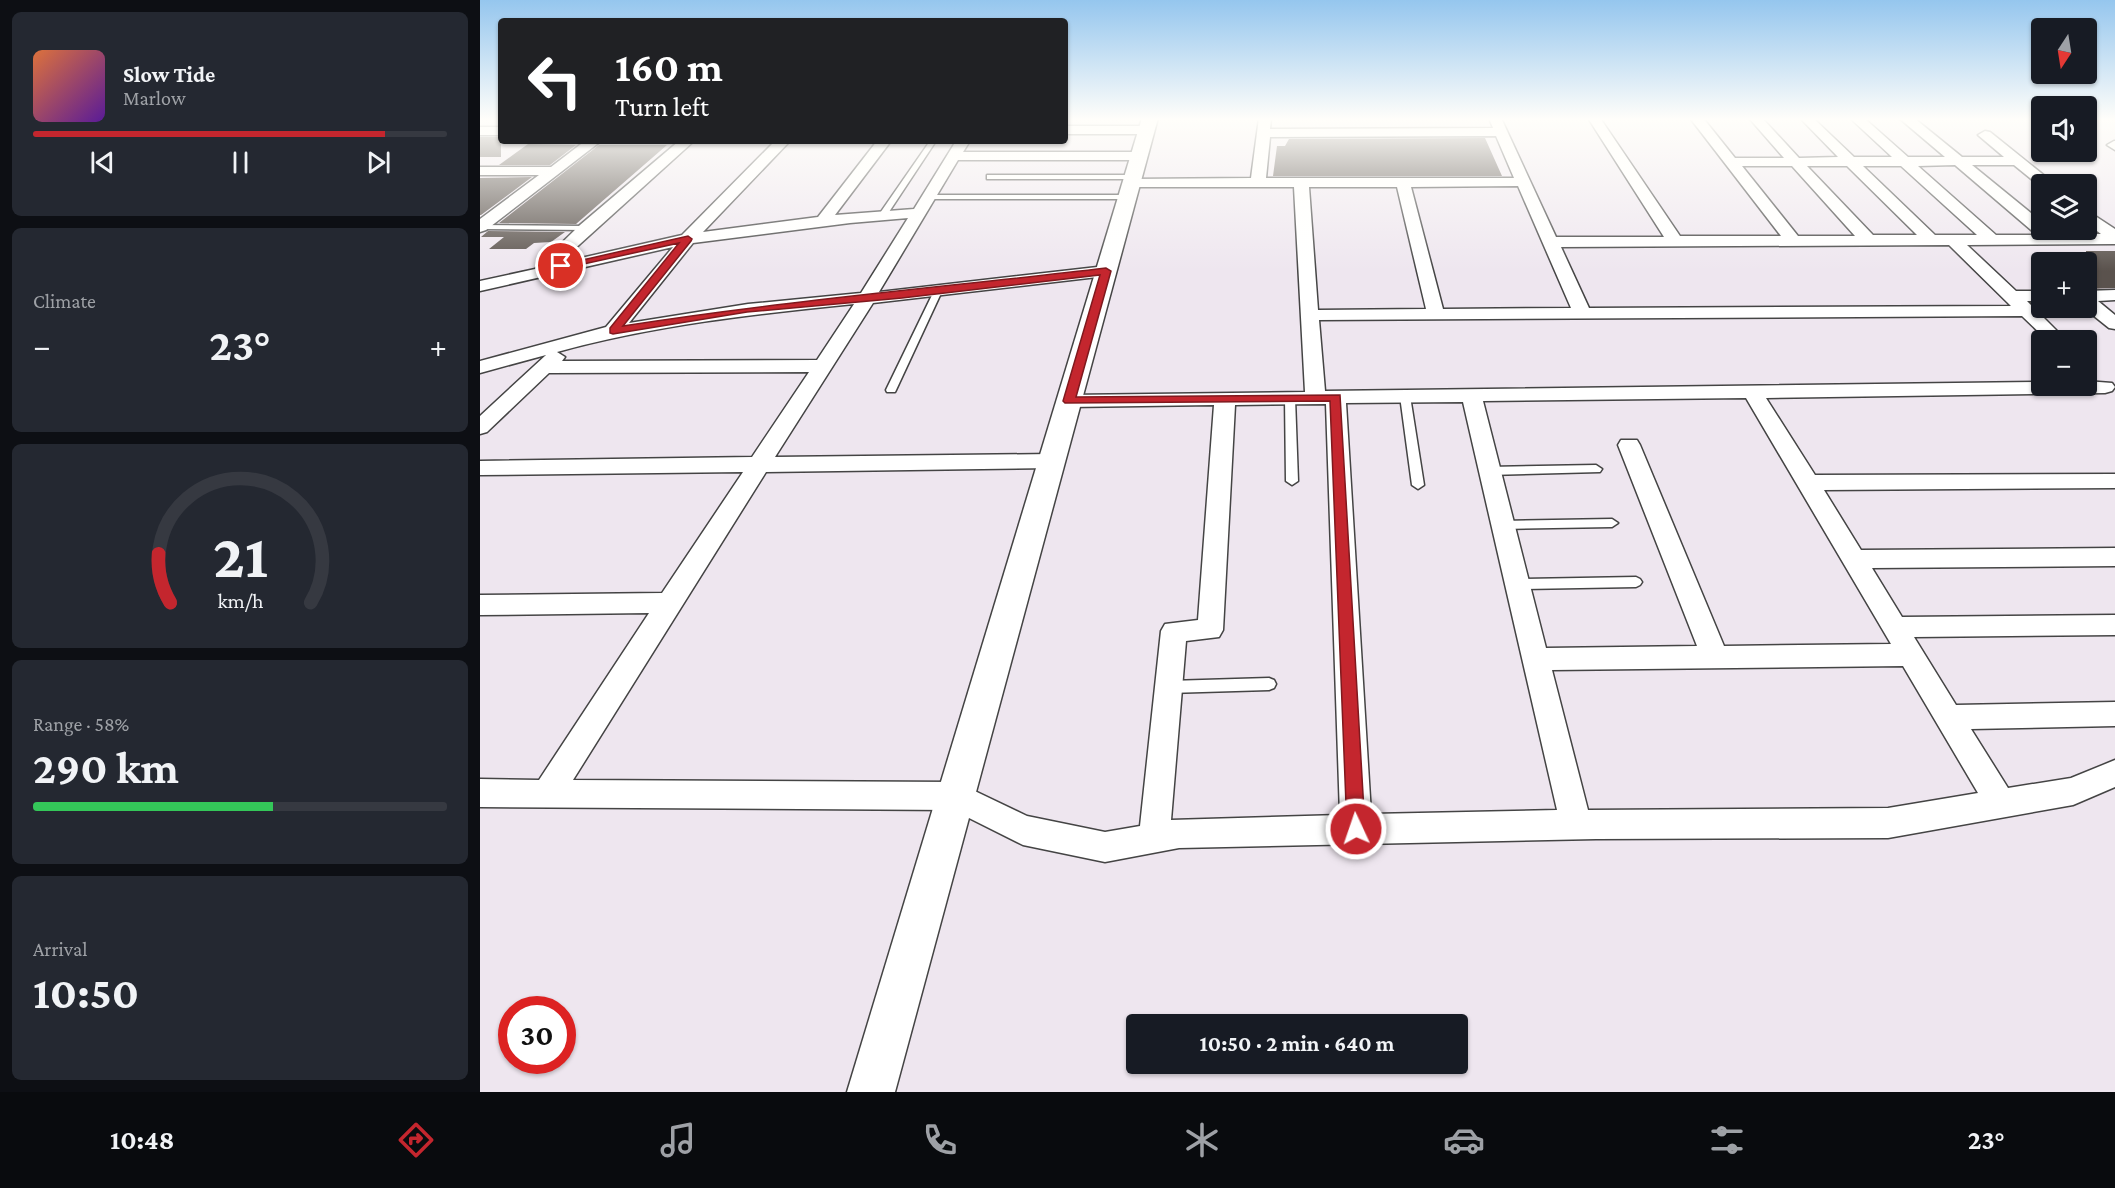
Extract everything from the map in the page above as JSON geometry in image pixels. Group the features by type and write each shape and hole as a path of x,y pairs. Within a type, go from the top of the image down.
{"street":[{"path":"480,227 558,169"},
{"path":"542,270 586,228 655,169"},
{"path":"613,331 688,239 756,169"},
{"path":"823,221 863,169"},
{"path":"548,792 866,299 944,169"},
{"path":"871,1092 1135,169"},
{"path":"1185,169 1258,183 1524,183"},
{"path":"1258,183 1260,169"},
{"path":"1518,169 1583,315"},
{"path":"1628,169 1675,241"},
{"path":"1737,169 1793,240"},
{"path":"1802,169 1868,240"},
{"path":"1858,169 1930,239"},
{"path":"1912,169 1991,239"},
{"path":"1968,169 2031,221"},
{"path":"480,171 555,171"},
{"path":"1301,183 1311,315 1325,397 1356,829"},
{"path":"1403,183 1436,315"},
{"path":"480,286 542,270 688,239 823,221 882,216 921,205"},
{"path":"2097,224 2115,238"},
{"path":"2097,238 2115,238"},
{"path":"1952,239 2046,330"},
{"path":"1550,242 2031,239"},
{"path":"480,367 613,331 747,309 866,299 1106,271"},
{"path":"2011,296 2031,296"},
{"path":"2097,297 2115,296"},
{"path":"2097,308 2115,324"},
{"path":"1311,315 2026,311"},
{"path":"480,427 570,343"},
{"path":"544,367 823,366"},
{"path":"2097,380 2112,394"},
{"path":"1069,401 1753,392 2112,394"},
{"path":"1753,392 2000,803"},
{"path":"1470,395 1576,825"},
{"path":"1155,838 1174,631 1210,630 1225,399"},
{"path":"1629,445 1715,657"},
{"path":"480,468 1052,461"},
{"path":"1808,483 2115,481"},
{"path":"1853,559 2115,557"},
{"path":"480,605 669,603"},
{"path":"1894,627 2115,625"},
{"path":"1535,659 1911,655"},
{"path":"1948,717 2115,714"},
{"path":"480,793 956,796 1023,830 1105,847 1179,833 1576,825 1888,823 2073,791 2115,773"}],"lane":[{"path":"882,216 914,169"},
{"path":"990,177 1060,169"},
{"path":"921,205 1095,169"},
{"path":"480,227 586,228"},
{"path":"891,390 938,291"},
{"path":"1405,396 1418,485"},
{"path":"1290,398 1292,481"},
{"path":"1489,471 1596,469"},
{"path":"1502,525 1612,523"},
{"path":"1517,584 1636,582"},
{"path":"1169,687 1269,684"}],"shaded area":[{"path":"480,169 2115,169 2115,1092 480,1092"}],"building":[{"path":"568,169 639,169 576,224 499,223"},
{"path":"1274,169 1499,169 1502,176 1273,176"},
{"path":"532,177 481,215 480,215 480,178"},
{"path":"488,231 565,232 551,242 534,243 526,249 489,249 504,237 481,237"},
{"path":"2115,251 2115,288 2097,289 2097,252 2086,252"}],"route":[{"path":"561,266 688,239 613,331 747,309 902,295 1106,271 1069,401 1336,397 1356,829"}]}
